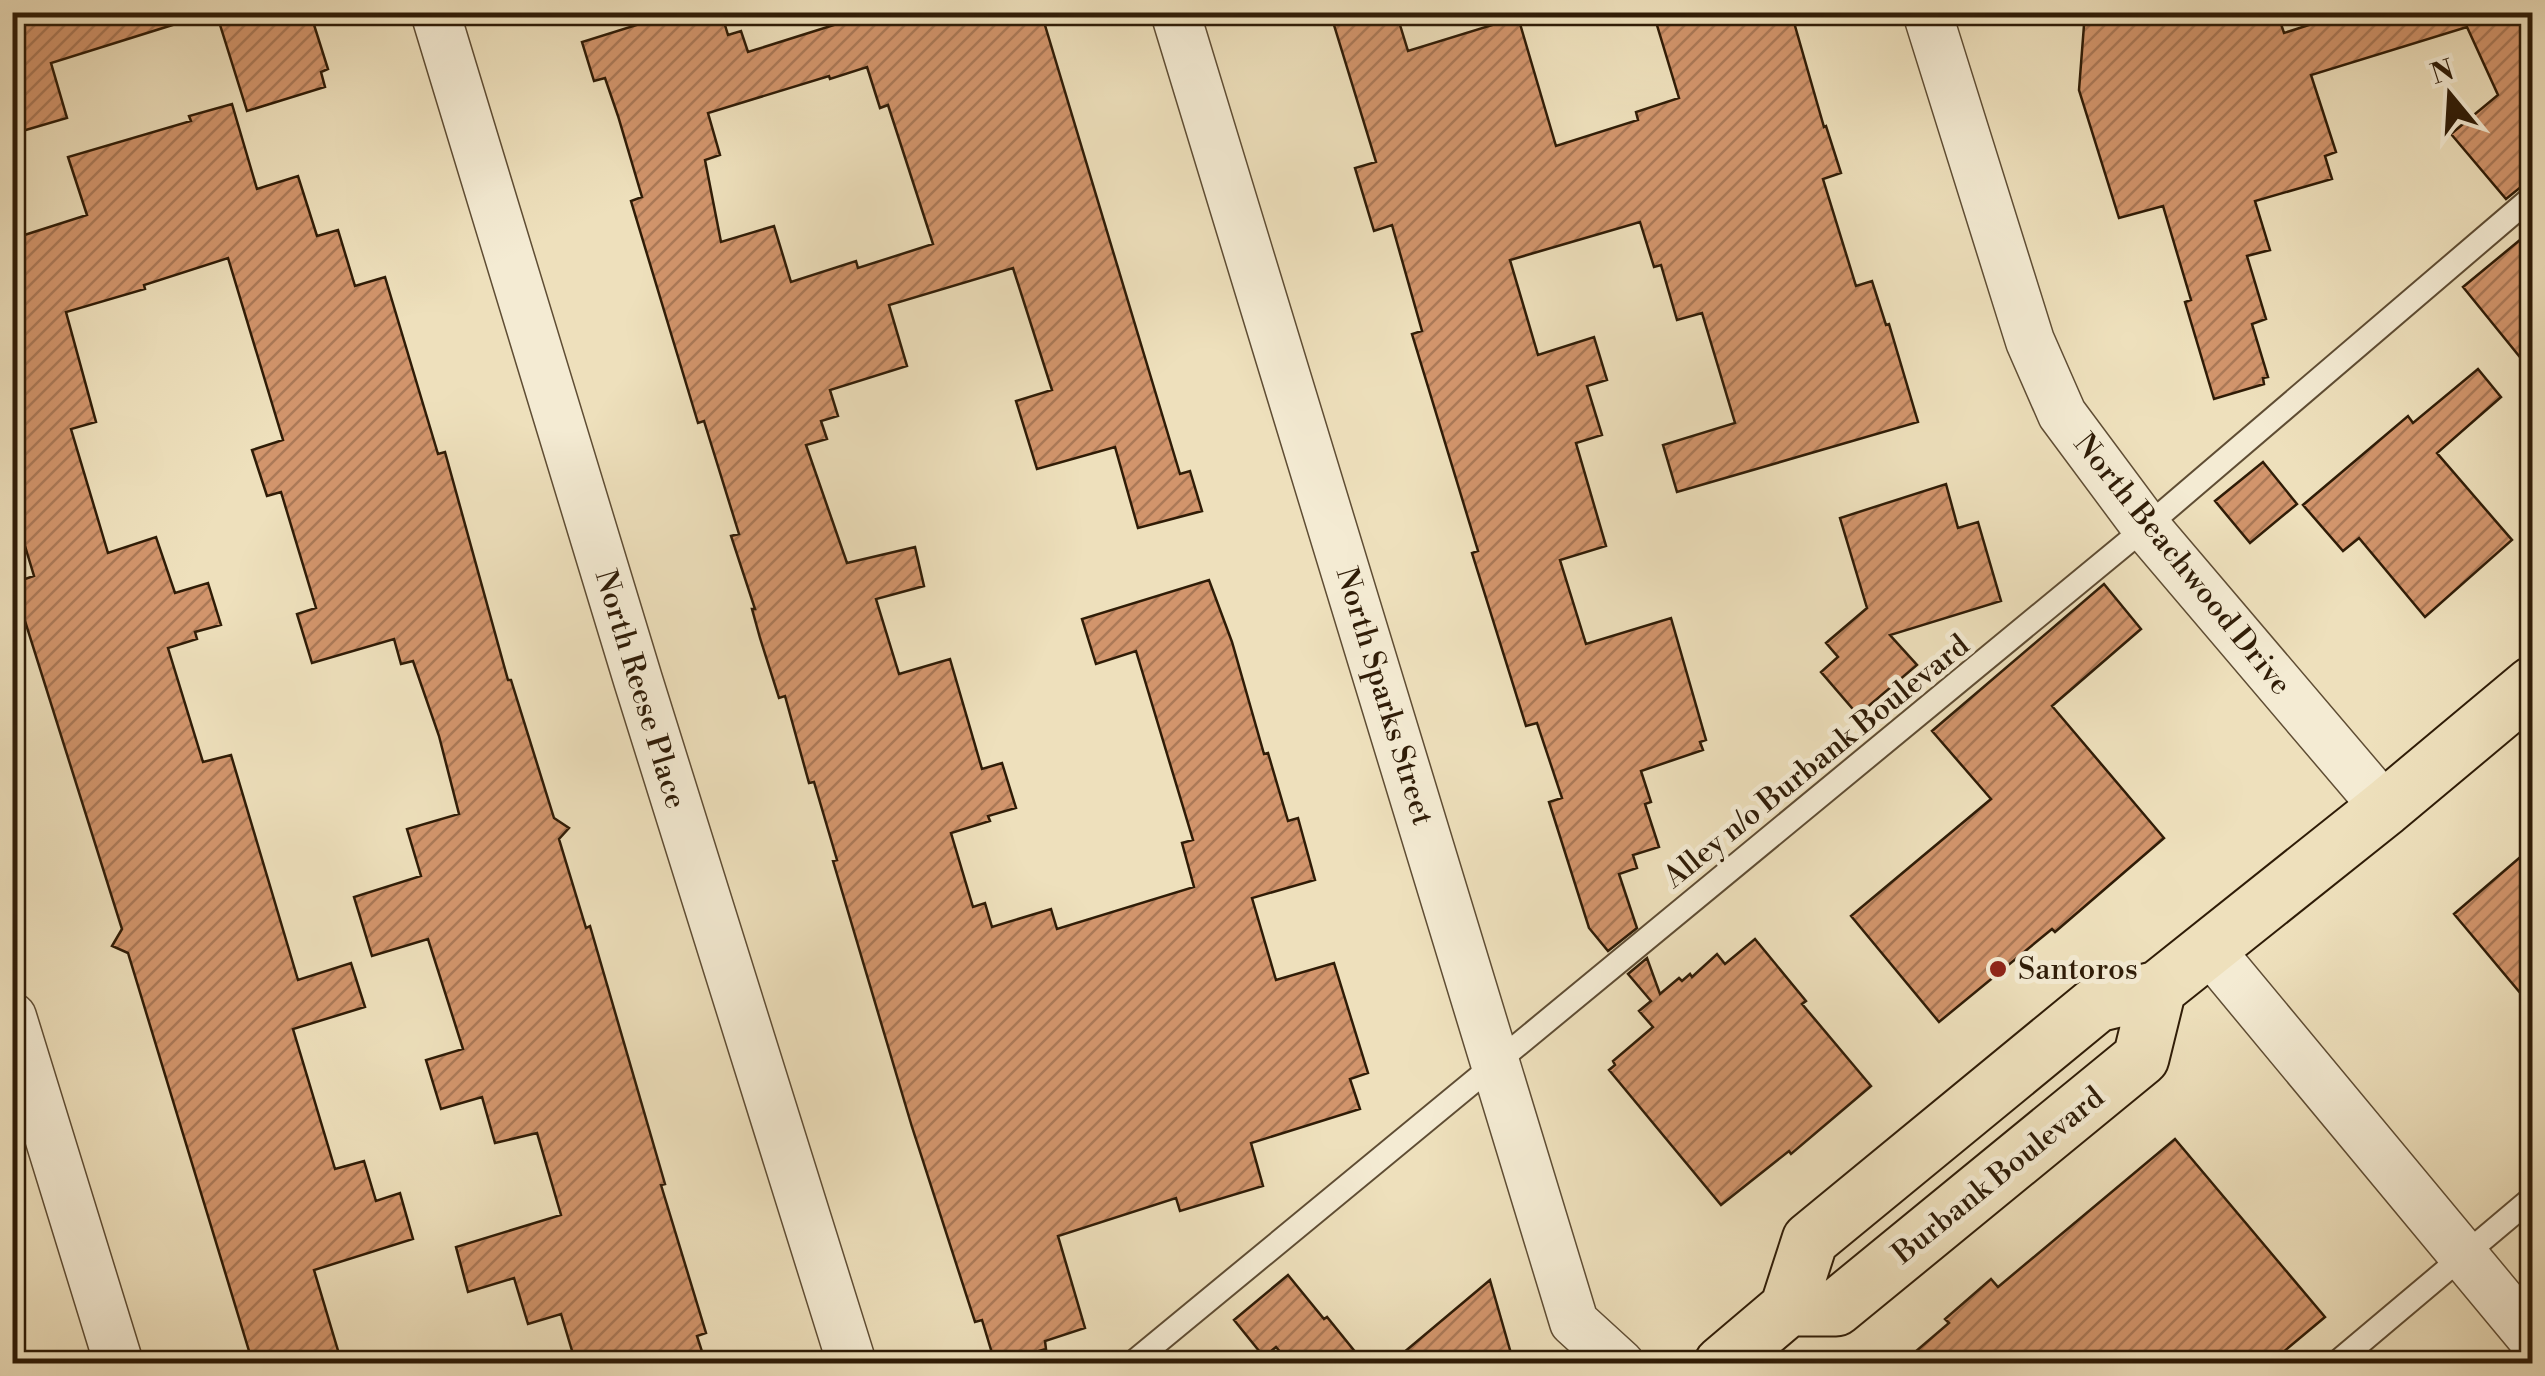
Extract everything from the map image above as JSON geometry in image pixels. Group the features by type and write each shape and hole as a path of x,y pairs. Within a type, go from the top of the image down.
{"main road":[{"path":"1722,1364 1788,1308 1810,1240 2097,1004 2158,988 2209,949 2532,684"}],"street":[{"name":"North Reese Place","path":"435,12 852,1364"},
{"name":"North Sparks Street","path":"1174,12 1574,1322 1620,1364"},
{"name":"North Beachwood Drive","path":"1926,12 2038,359 2062,414 2146,527 2385,808"},
{"path":"2209,949 2532,1338"},
{"path":"12,1017 119,1364"}],"lane":[{"name":"Alley n/o Burbank Boulevard","path":"1131,1364 2146,527 2532,198"},
{"path":"2335,1364 2532,1198"}],"building":[{"path":"12,12 181,12 182,22 51,63 67,118 12,134"},
{"path":"216,12 310,12 328,69 321,72 325,87 247,111"},
{"path":"678,12 721,12 728,35 741,31 748,52 875,12 1041,12 1180,474 1190,471 1202,511 1138,528 1115,447 1037,469 1016,401 1052,390 1013,268 889,305 907,366 830,390 838,416 821,421 827,439 806,445 847,563 915,547 924,586 876,599 899,674 950,659 982,769 1002,763 1016,808 951,833 973,907 985,903 992,927 1051,909 1057,929 1194,887 1182,843 1193,840 1136,651 1096,664 1082,619 1209,580 1232,642 1264,754 1268,753 1288,821 1298,818 1315,880 1252,898 1276,980 1334,963 1368,1073 1350,1079 1360,1109 1251,1143 1263,1186 1180,1211 1176,1198 1058,1236 1085,1328 1045,1341 1046,1349 995,1363 982,1320 975,1322 912,1127 833,861 837,860 814,782 809,783 785,696 779,698 760,638 755,609 731,536 739,534 704,421 698,423 631,201 642,197 618,116 605,78 594,81 582,42","holes":["867,67 880,108 888,105 933,244 858,268 856,261 791,282 774,226 721,242 705,160 720,155 708,113"]},
{"path":"1330,12 1396,12 1408,51 1518,17 1556,146 1638,120 1636,112 1679,98 1653,12 1791,12 1841,173 1823,179 1856,286 1872,281 1886,325 1889,324 1918,422 1677,492 1663,445 1735,423 1702,313 1677,320 1661,265 1654,267 1640,222 1510,260 1538,355 1594,337 1607,380 1587,386 1602,435 1576,443 1606,546 1560,560 1586,644 1671,618 1706,740 1700,742 1703,750 1641,771 1651,802 1645,804 1659,847 1633,855 1637,868 1619,874 1637,928 1608,951 1589,928 1549,802 1562,798 1537,723 1526,726 1472,553 1478,551 1412,334 1422,331 1392,225 1374,231 1355,168 1376,162"},
{"path":"2085,12 2277,12 2284,33 2349,12 2532,12 2532,182 2506,199 2451,134 2498,95 2467,27 2311,75 2336,152 2325,156 2332,179 2255,201 2270,250 2247,256 2266,319 2252,324 2268,377 2263,378 2264,384 2214,399 2185,302 2191,300 2163,206 2119,218 2079,90"},
{"path":"232,104 257,189 298,176 317,236 338,230 355,286 385,277 438,454 445,452 508,680 554,818 569,828 559,839 586,928 590,926 665,1184 661,1185 706,1333 697,1336 706,1364 576,1364 561,1314 528,1324 514,1278 468,1292 456,1247 561,1215 537,1133 495,1143 482,1097 441,1109 426,1060 463,1049 428,939 372,956 354,897 421,876 407,829 459,814 439,736 413,661 401,664 394,639 312,663 297,614 316,608 281,492 267,496 252,450 283,440 228,258 144,285 145,289 66,312 96,422 71,429 108,553 156,537 175,593 208,583 221,625 195,632 197,639 168,648 203,762 231,755 298,980 351,963 365,1007 293,1029 335,1169 364,1161 376,1201 400,1193 413,1239 314,1270 342,1364 253,1364 128,953 112,946 122,929 13,583 34,576 12,503 12,239 87,215 68,157 191,121 189,116"},
{"path":"2532,230 2532,372 2463,287"},
{"path":"2478,369 2501,397 2437,453 2512,540 2425,617 2359,538 2343,551 2303,505 2408,416 2413,423"},
{"path":"2263,462 2297,504 2250,543 2215,501"},
{"path":"1946,484 1958,528 1978,522 2001,601 1890,635 1917,665 1858,715 1821,672 1838,657 1826,643 1867,608 1840,518"},
{"path":"2104,584 2141,629 2052,706 2164,838 2055,932 2052,929 1939,1022 1851,916 1991,799 1932,731"},
{"path":"2532,847 2532,1007 2454,914"},
{"path":"1755,939 1806,1001 1802,1004 1871,1086 1791,1154 1789,1151 1721,1205 1609,1070 1615,1065 1613,1061 1653,1027 1639,1011 1651,1001 1628,974 1647,958 1660,994 1679,978 1682,981 1690,974 1692,977 1717,954 1725,964"},
{"path":"2175,1139 2325,1317 2269,1364 1901,1364 1949,1323 1945,1319 1991,1279 1998,1287"},
{"path":"1288,1275 1365,1364 1270,1364 1282,1354 1276,1347 1264,1357 1234,1320"},
{"path":"1490,1280 1514,1364 1390,1364"}],"place":[{"name":"Santoros","path":"1998,969"}]}
